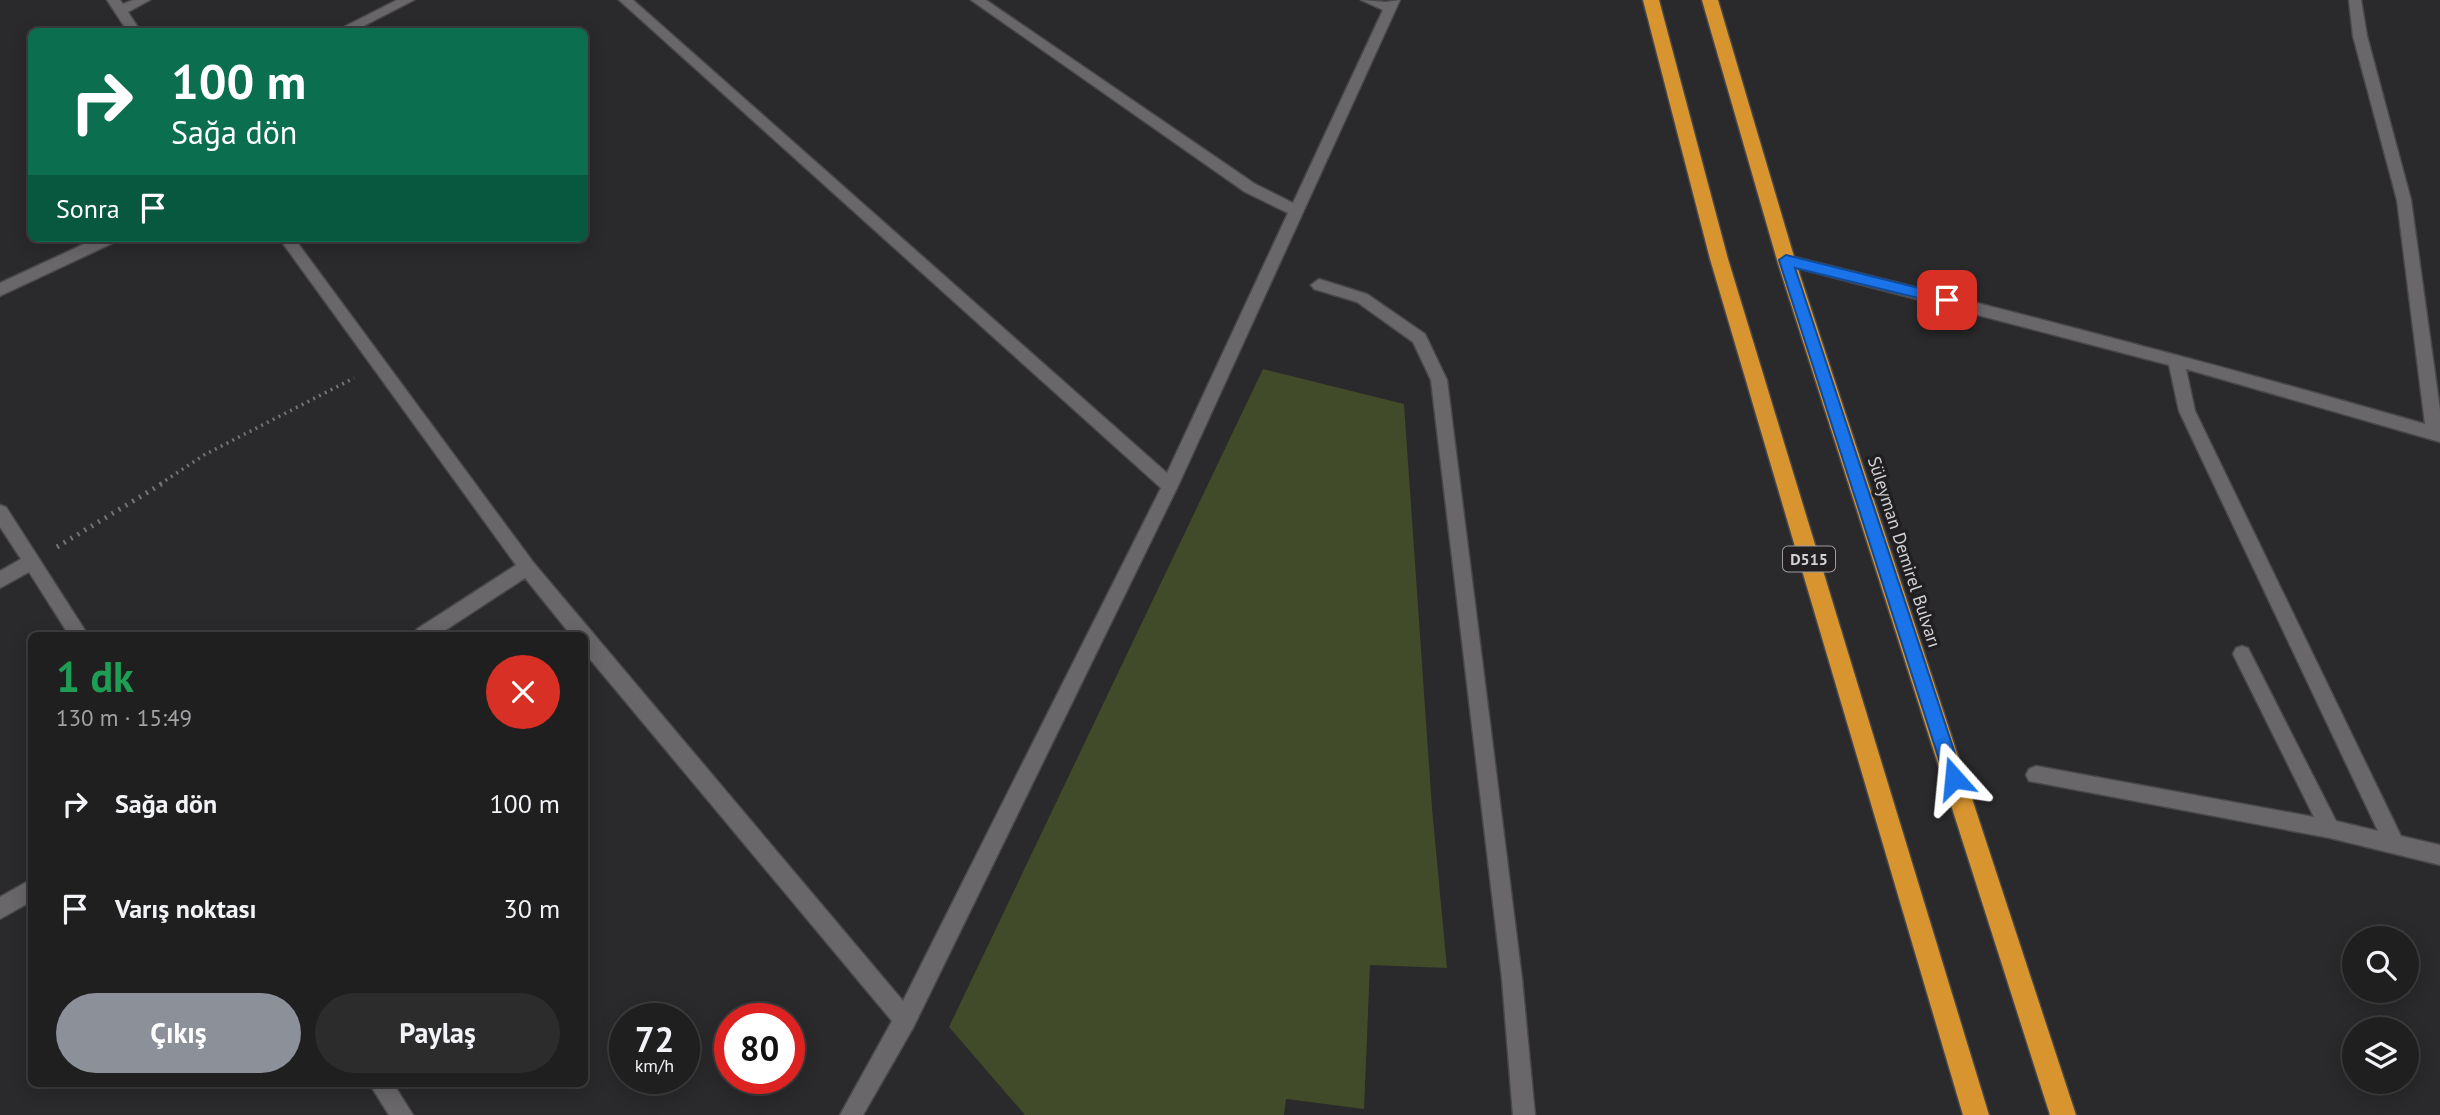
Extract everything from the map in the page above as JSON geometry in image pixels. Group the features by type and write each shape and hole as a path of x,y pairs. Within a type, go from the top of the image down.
{"highway":[{"name":"D515","path":"1651,0 1719,259 1976,1115"},
{"name":"Süleyman Demirel Bulvarı","path":"1710,0 1786,260 2063,1115"}],"street":[{"path":"132,28 116,5 144,0"},
{"path":"348,28 408,0"},
{"path":"625,0 1170,486"},
{"path":"977,0 1250,188 1297,211"},
{"path":"851,1115 905,1020 1170,486 1392,4 1367,0"},
{"path":"1786,260 2028,319 2438,434 2404,201 2360,36 2355,0"},
{"path":"0,290 102,242"},
{"path":"289,242 527,567 579,632"},
{"path":"1319,285 1362,298 1419,338 1439,380 1512,979 1524,1115"},
{"path":"2176,359 2187,411 2394,844"},
{"path":"0,512 77,632"},
{"path":"0,580 32,562"},
{"path":"428,632 527,567"},
{"path":"588,643 905,1020"},
{"path":"2242,654 2330,829"},
{"path":"2036,775 2330,829 2440,855"},
{"path":"0,909 28,892"},
{"path":"383,1087 402,1115"}],"path":[{"path":"32,562 144,495 204,455 380,365"}],"green space":[{"path":"1263,369 1404,404 1432,808 1447,968 1370,965 1364,1109 1286,1099 1284,1115 1025,1115 949,1027"}],"route":[{"path":"1947,300 1786,260 1954,778"}]}
